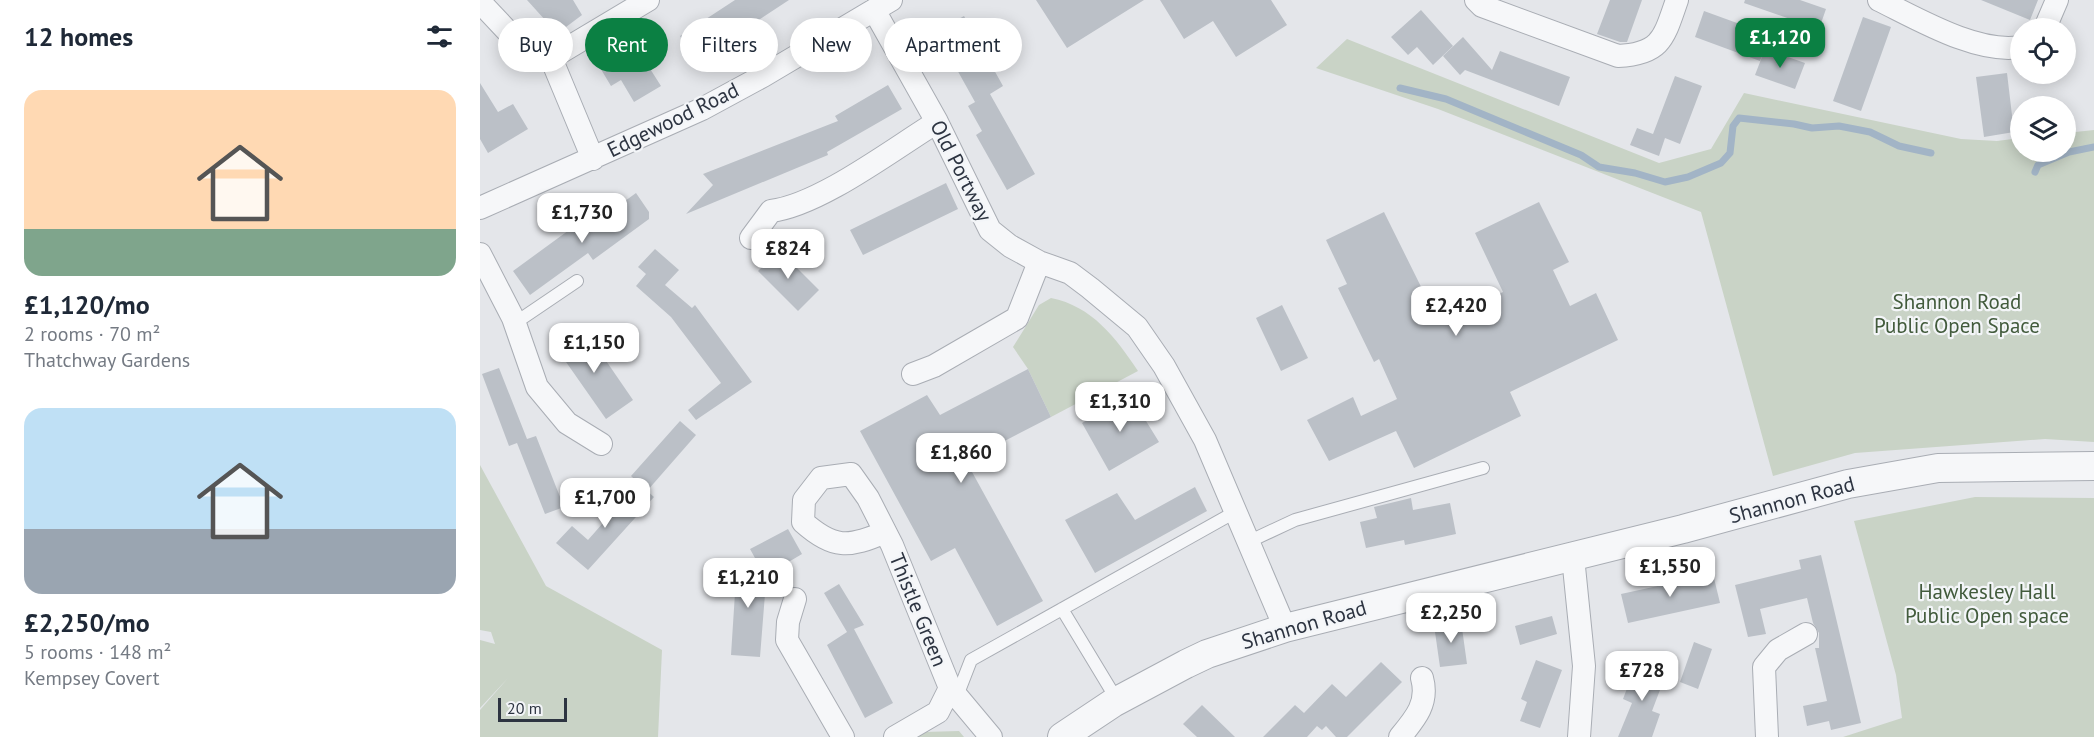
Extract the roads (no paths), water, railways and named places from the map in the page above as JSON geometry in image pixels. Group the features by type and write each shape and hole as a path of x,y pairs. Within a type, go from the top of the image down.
{"street":[{"path":"573,45 648,0"},
{"path":"1476,0 1482,6 1618,57 1634,56 1658,46 1665,34 1677,0"},
{"path":"1879,0 1978,43 1997,48 2010,48"},
{"path":"2049,18 2057,0"},
{"path":"480,2 498,21"},
{"name":"Old Portway","path":"882,5 936,122 990,230 1010,246 1039,262 1070,273 1137,327 1164,366 1205,440 1285,628"},
{"name":"Edgewood Road","path":"480,208 702,109 763,76 882,5"},
{"path":"557,72 592,159"},
{"path":"751,238 771,211 790,209 838,183 936,122"},
{"path":"480,254 515,323 537,387 567,423 601,444"},
{"path":"914,374 934,366 1017,318 1039,262"},
{"name":"Shannon Road","path":"1072,734 1117,700 1207,654 1285,628 1573,557 1848,484 1927,470 2094,466"},
{"name":"Thistle Green","path":"885,532 953,692 992,737"},
{"path":"1573,557 1584,666 1579,737"},
{"path":"795,599 788,622 787,640 841,736"},
{"path":"1767,737 1764,667 1778,650 1806,634"},
{"path":"1400,737 1419,715 1425,689 1422,678"},
{"name":"Thistle Green","path":"895,737 938,712 953,692"}],"lane":[{"path":"515,323 577,281"},
{"path":"1250,542 1295,520 1483,468"},
{"path":"953,692 971,660 1237,511"},
{"path":"1062,609 1117,700"}],"waterway":[{"path":"1400,88 1446,99 1581,155 1599,167 1635,173 1665,182 1688,177 1721,163 1730,153 1733,126 1739,118 1812,128 1839,126 1870,132 1899,146 1931,153"},
{"path":"2035,172 2038,165 2069,152 2094,147"}],"park label":[{"name":"Shannon Road Public Open Space","path":"1957,314"},
{"name":"Hawkesley Hall Public Open space","path":"1987,604"}]}
